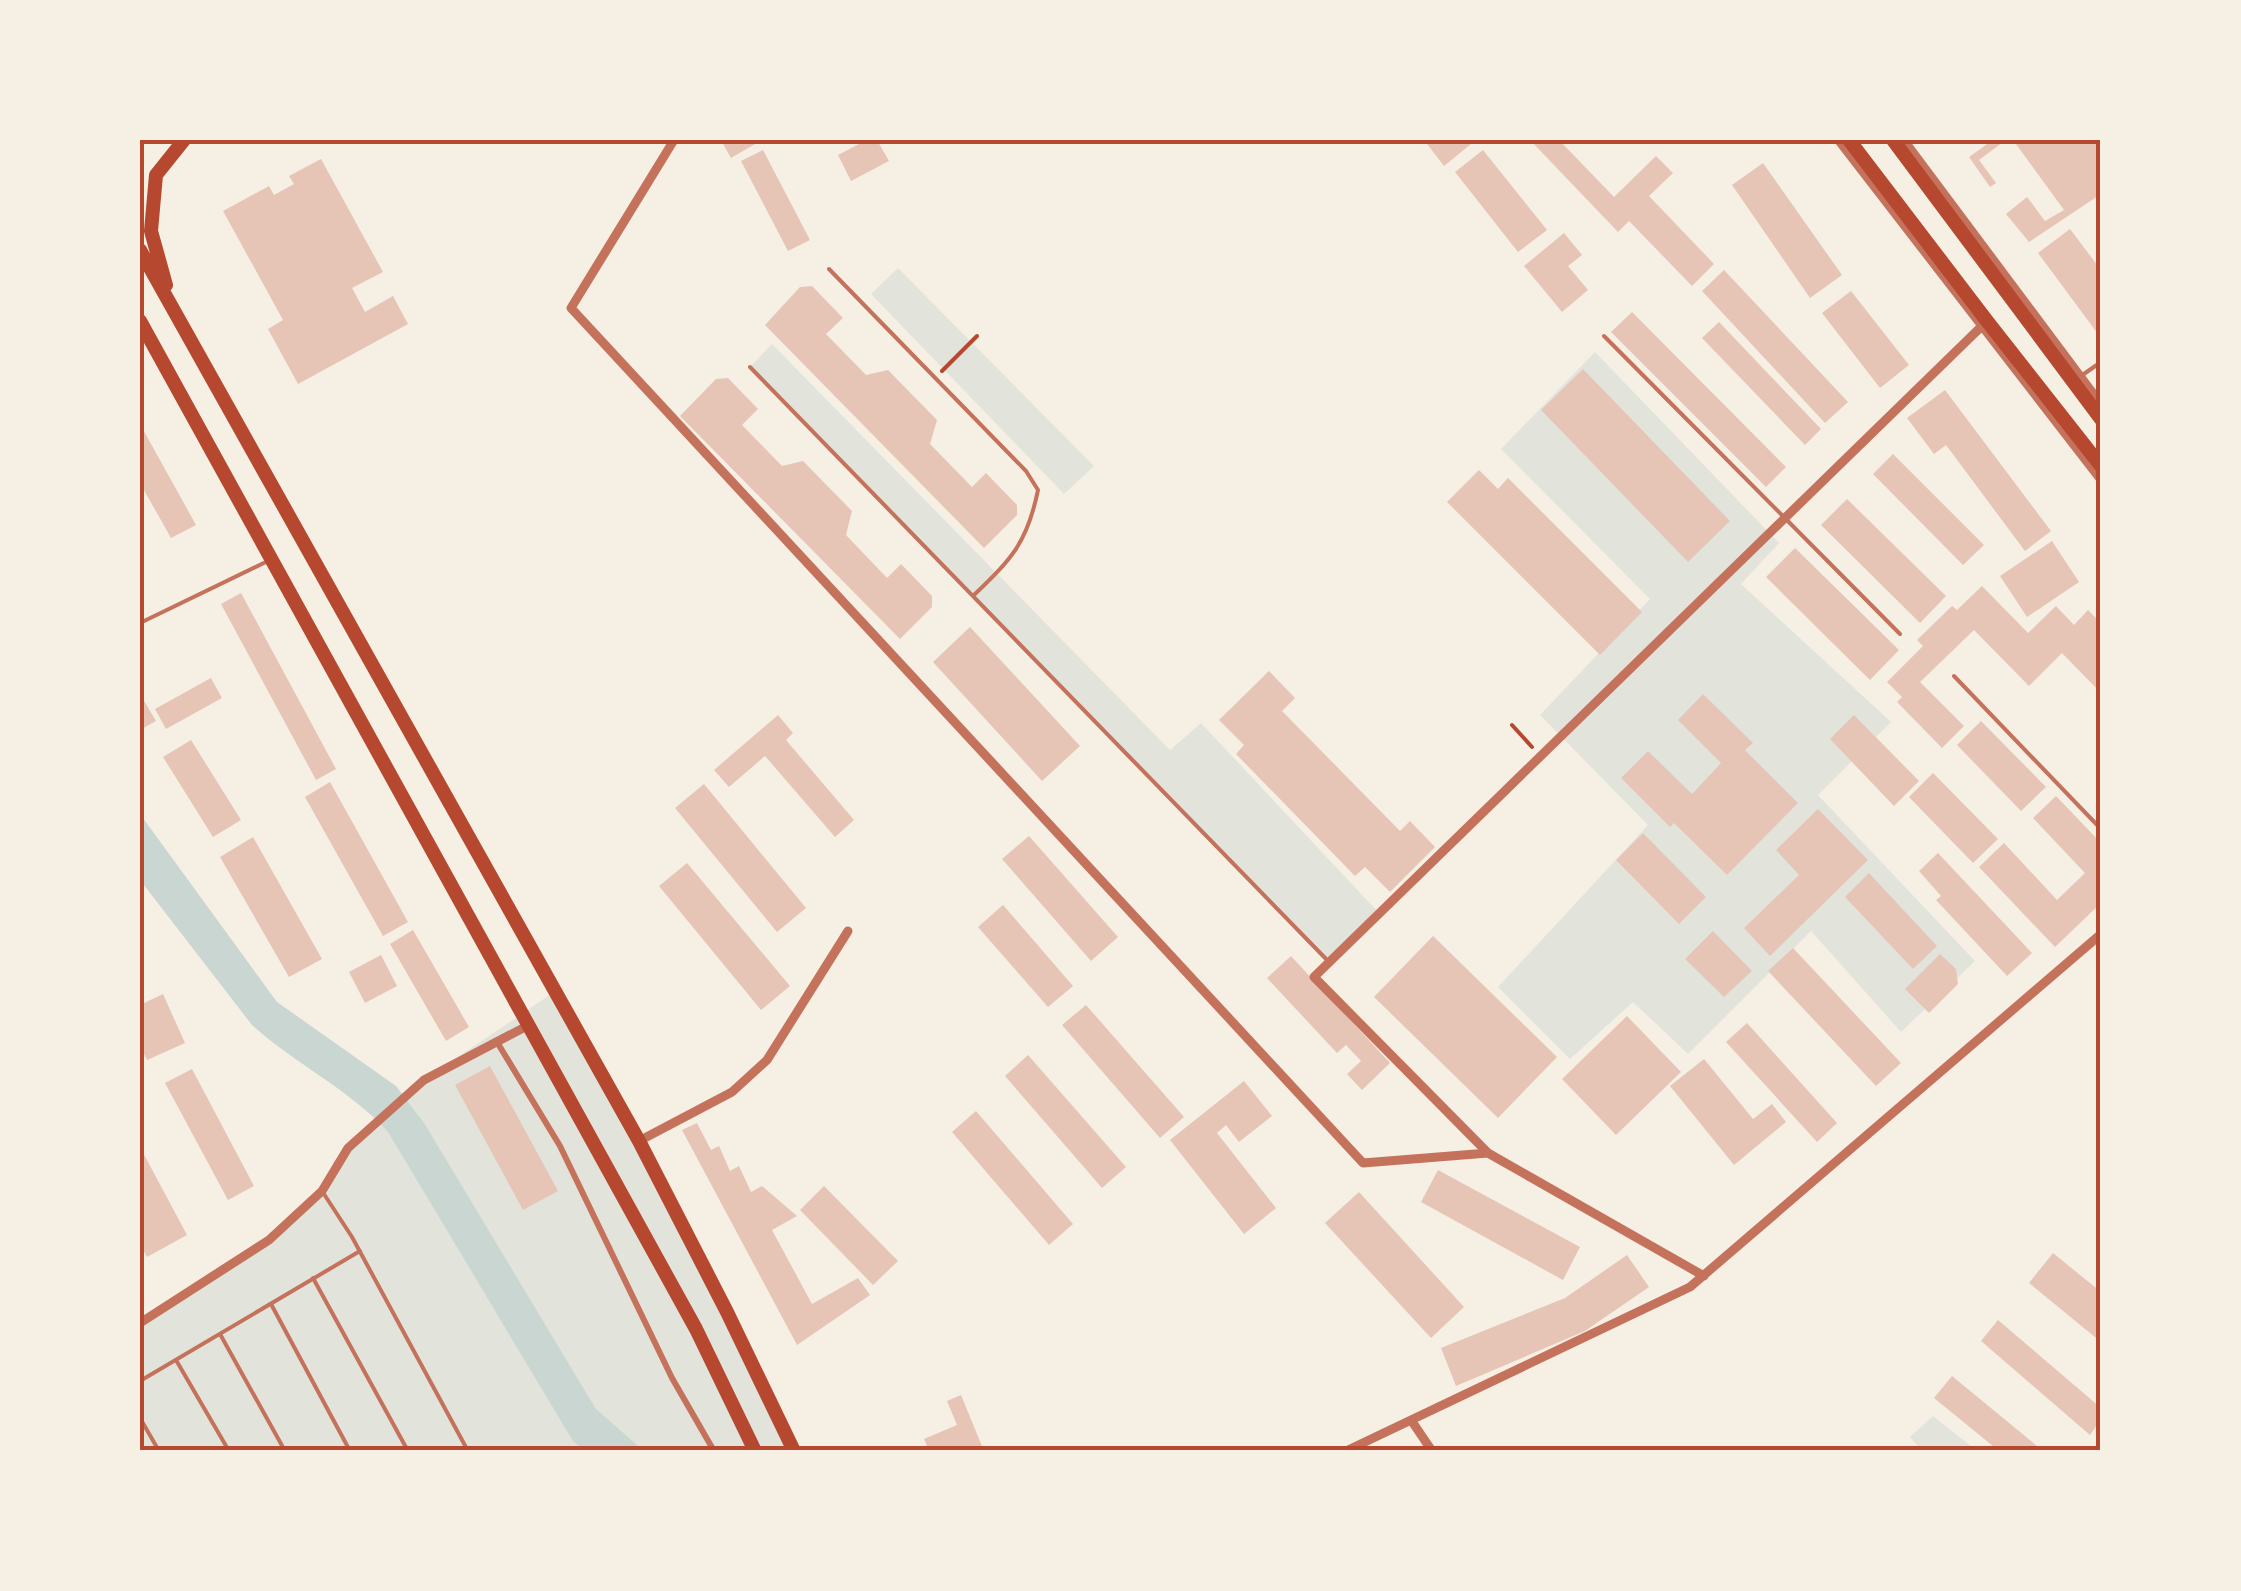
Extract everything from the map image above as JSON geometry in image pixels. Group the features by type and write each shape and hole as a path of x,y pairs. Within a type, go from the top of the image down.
{"main road":[{"path":"173,310 152,232 156,175 184,140"},
{"path":"1849,140 1984,324 2101,466"},
{"path":"1893,140 2077,380 2101,419"},
{"path":"140,250 639,1141 794,1451"},
{"path":"140,321 696,1329 755,1451"}],"street":[{"path":"674,140 571,308 1363,1163 1488,1153"},
{"path":"1839,140 2101,479"},
{"path":"1903,140 2077,380 2101,405"},
{"path":"1704,1276 1488,1153 1314,977 1984,324"},
{"path":"639,1141 732,1092 767,1060 848,931"},
{"path":"1346,1451 1690,1288 2101,934"},
{"path":"140,1323 269,1240 322,1191 348,1148 424,1080 530,1025"},
{"path":"497,1041 560,1146 672,1378 714,1451"},
{"path":"1411,1420 1432,1451"}],"lane":[{"path":"829,269 1026,470 1038,490 1033,515 1016,553 973,596"},
{"path":"1604,336 1900,634"},
{"path":"2077,380 2101,362"},
{"path":"750,367 1329,962"},
{"path":"140,623 272,559"},
{"path":"1954,676 2101,829"},
{"path":"322,1191 360,1251 468,1451"},
{"path":"140,1381 360,1251"},
{"path":"313,1278 408,1451"},
{"path":"270,1304 350,1451"},
{"path":"220,1334 285,1451"},
{"path":"176,1360 228,1451"},
{"path":"140,1418 159,1451"}],"path":[{"path":"935,378 977,336"},
{"path":"1512,724 1542,756"}],"shaded area":[{"path":"898,268 1094,466 1064,494 871,294"},
{"path":"772,344 1170,750 1201,723 1380,914 1329,962 750,367"},
{"path":"1595,352 1779,543 1741,584 1891,722 1818,795 1975,961 1901,1032 1811,931 1688,1054 1633,1002 1570,1059 1498,987 1648,825 1540,715 1650,599 1501,449"},
{"path":"140,814 277,1002 396,1086 424,1123 596,1409 644,1451 585,1451 573,1441 388,1132 356,1103 252,1025 140,880"},
{"path":"554,992 794,1451 140,1451 140,1323 269,1240 322,1191 334,1161 424,1080"},
{"path":"1933,1416 1977,1451 1922,1451 1910,1437"}],"building":[{"path":"721,140 762,140 731,158"},
{"path":"856,140 877,140 889,161 851,181 838,155 859,144"},
{"path":"1424,140 1468,140 1471,144 1444,166"},
{"path":"1530,140 1559,140 1614,197 1656,156 1673,173 1649,196 1714,264 1692,286 1629,221 1618,232"},
{"path":"1993,140 2006,140 1979,160 1996,183 1990,187 1969,157"},
{"path":"2013,140 2101,140 2101,194 2029,242 2006,214 2027,197 2045,221 2064,210"},
{"path":"763,150 810,240 788,251 741,161"},
{"path":"1483,150 1547,230 1518,252 1455,172"},
{"path":"321,159 383,272 352,288 365,312 393,296 408,324 298,384 268,329 283,320 223,211 269,186 274,195 294,184 289,176"},
{"path":"1763,163 1842,275 1810,298 1732,185"},
{"path":"2070,229 2101,270 2101,338 2038,253"},
{"path":"1564,233 1582,255 1568,266 1588,290 1562,312 1524,266"},
{"path":"1724,270 1848,402 1825,423 1702,291"},
{"path":"812,286 843,318 826,334 866,375 888,370 937,420 930,444 972,487 986,473 1017,505 1017,515 984,548 765,325 800,287"},
{"path":"1851,291 1909,365 1880,388 1822,313"},
{"path":"1632,312 1786,467 1766,487 1611,332"},
{"path":"1719,322 1821,429 1805,445 1702,338"},
{"path":"1583,369 1730,521 1688,562 1541,410"},
{"path":"728,378 758,409 742,425 782,466 803,461 852,511 846,535 887,578 901,564 932,596 932,607 900,639 680,416 716,379"},
{"path":"1945,390 2051,531 2025,551 1946,445 1934,454 1907,418"},
{"path":"140,424 196,525 171,538 140,483"},
{"path":"1893,454 1984,545 1963,565 1873,474"},
{"path":"1479,470 1498,489 1508,478 1642,612 1600,655 1447,502"},
{"path":"1847,499 1946,596 1920,623 1821,525"},
{"path":"2052,541 2079,582 2027,617 2000,576"},
{"path":"1795,548 1899,650 1870,680 1766,577"},
{"path":"1982,586 2028,633 2056,606 2074,625 2088,610 2101,623 2101,693 2062,653 2029,686 1974,630 1920,682 1964,726 1942,748 1897,702 1902,697 1887,682 1923,646 1917,640 1952,606 1957,610"},
{"path":"241,593 336,769 316,780 221,604"},
{"path":"970,627 1080,746 1042,781 933,662"},
{"path":"1269,671 1295,698 1282,711 1400,831 1410,821 1435,847 1390,892 1365,867 1355,876 1236,754 1244,745 1219,720"},
{"path":"211,678 222,698 166,729 155,709"},
{"path":"1703,694 1753,743 1745,750 1798,803 1727,875 1674,823 1670,827 1621,778 1648,751 1692,794 1721,763 1678,720"},
{"path":"143,699 156,721 140,730 140,701"},
{"path":"778,715 793,733 786,740 854,820 835,837 765,756 729,787 714,770"},
{"path":"1854,715 1919,781 1894,806 1830,739"},
{"path":"1981,721 2046,787 2021,811 1957,745"},
{"path":"191,740 241,820 213,837 163,757"},
{"path":"1933,773 1998,839 1973,863 1909,797"},
{"path":"330,782 408,922 383,936 305,797"},
{"path":"704,784 806,908 777,932 675,808"},
{"path":"2056,796 2101,843 2101,903 2055,947 1979,867 2004,843 2057,900 2085,873 2033,818"},
{"path":"1818,809 1868,860 1770,956 1744,928 1799,875 1776,850"},
{"path":"1643,833 1706,897 1679,924 1616,860"},
{"path":"1029,836 1118,937 1091,961 1002,859"},
{"path":"253,837 322,959 289,977 220,857"},
{"path":"1938,853 2032,953 2007,976 1936,900 1941,896 1919,871"},
{"path":"687,863 790,986 761,1010 659,886"},
{"path":"1869,873 1937,946 1913,969 1845,897"},
{"path":"1003,905 1073,986 1048,1007 978,927"},
{"path":"413,930 469,1027 446,1041 390,944"},
{"path":"1713,931 1752,971 1724,997 1685,959"},
{"path":"1433,936 1557,1057 1498,1118 1374,997"},
{"path":"1793,948 1901,1063 1876,1086 1768,971"},
{"path":"1940,954 1956,969 1958,984 1929,1013 1905,989"},
{"path":"381,955 397,986 365,1003 349,972"},
{"path":"1291,956 1390,1063 1362,1090 1347,1074 1361,1061 1346,1045 1337,1053 1267,978"},
{"path":"163,994 185,1043 147,1060 140,1046 140,1005"},
{"path":"1086,1005 1184,1117 1160,1138 1062,1025"},
{"path":"1627,1016 1681,1072 1616,1135 1562,1079"},
{"path":"1747,1023 1837,1123 1817,1142 1726,1042"},
{"path":"1028,1055 1126,1167 1102,1188 1005,1076"},
{"path":"1704,1059 1753,1119 1772,1104 1786,1122 1734,1165 1670,1086"},
{"path":"490,1066 558,1191 523,1210 455,1085"},
{"path":"192,1069 254,1186 228,1200 165,1083"},
{"path":"1244,1081 1272,1116 1239,1142 1226,1125 1217,1133 1276,1208 1244,1234 1170,1140"},
{"path":"976,1111 1073,1224 1049,1245 952,1132"},
{"path":"697,1123 711,1150 719,1146 730,1171 739,1166 751,1192 762,1186 797,1216 772,1230 812,1304 858,1278 870,1295 797,1345 682,1130"},
{"path":"140,1147 187,1235 147,1257 140,1244"},
{"path":"1438,1170 1580,1247 1563,1280 1421,1202"},
{"path":"824,1186 898,1261 873,1285 800,1210"},
{"path":"1359,1192 1464,1307 1431,1338 1325,1223"},
{"path":"2053,1253 2101,1292 2101,1342 2029,1283"},
{"path":"1627,1255 1649,1287 1585,1331 1456,1386 1441,1348 1565,1298"},
{"path":"1998,1320 2101,1408 2101,1419 2090,1435 1981,1341"},
{"path":"1952,1376 2043,1451 1999,1451 1934,1398"},
{"path":"961,1395 984,1451 929,1451 924,1439 957,1425 947,1401"}]}
